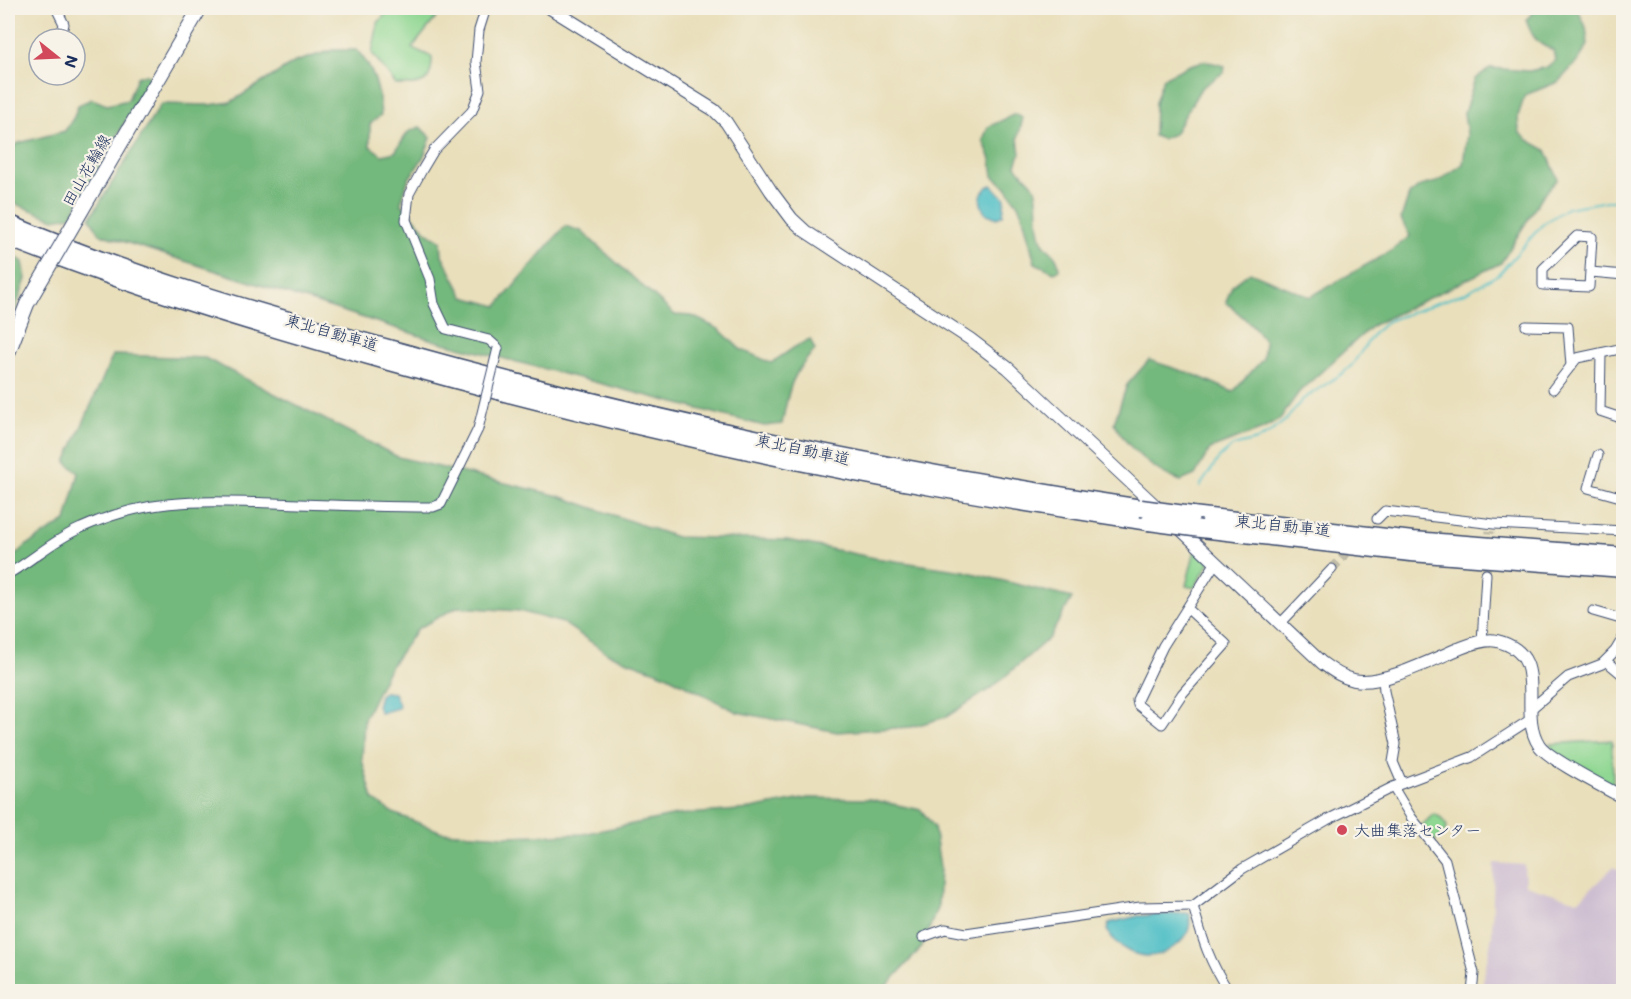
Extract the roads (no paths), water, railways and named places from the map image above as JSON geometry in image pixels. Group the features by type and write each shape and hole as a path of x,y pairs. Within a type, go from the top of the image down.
{"highway":[{"name":"東北自動車道","path":"8,223 98,259 202,293 349,338 536,388 813,452 1145,515"},
{"name":"東北自動車道","path":"8,238 93,271 346,350 544,403 811,464 942,489 1411,553 1623,569"},
{"name":"東北自動車道","path":"1196,522 1623,556"}],"main road":[{"name":"田山花輪線","path":"8,353 27,304 200,8"}],"street":[{"path":"56,8 64,24 63,27"},
{"path":"8,574 82,527 157,504 203,501 433,507 441,504 478,429 498,348 489,340 446,329 434,304 430,279 405,220 409,194 434,150 472,111 480,90 476,62 480,30 486,8"},
{"path":"550,8 714,110 726,122 792,219 805,231 970,339 1008,368 1322,663 1340,675 1357,680 1383,677 1482,642 1494,640 1513,646 1528,664 1531,714 1539,745 1547,753 1623,798"},
{"path":"1577,236 1592,237 1591,272 1589,287 1543,285 1543,269 1577,236"},
{"path":"1591,272 1623,275"},
{"path":"1526,326 1568,327 1571,366"},
{"path":"1553,390 1577,358 1623,348"},
{"path":"1601,353 1600,411 1623,419"},
{"path":"1598,455 1588,488 1623,498"},
{"path":"1377,519 1385,511 1492,528 1623,531"},
{"path":"1187,608 1226,644 1182,694 1162,724 1137,705 1137,700 1163,646 1216,562"},
{"path":"1280,624 1332,569"},
{"path":"1482,642 1486,574"},
{"path":"1593,611 1623,620"},
{"path":"923,937 945,929 966,933 1140,907 1193,906 1242,869 1327,820 1397,785 1472,757 1531,714 1568,677 1606,661 1615,651 1623,636"},
{"path":"1606,661 1623,676"},
{"path":"1383,677 1384,692 1396,744 1393,762 1397,785 1411,818 1445,860 1474,973 1472,992"},
{"path":"1193,906 1204,948 1229,992"}],"water":[{"path":"991,185 1005,198 1003,215 997,218 985,213 981,205 982,194"},
{"path":"384,692 394,693 399,705 398,708 380,713 377,706 380,695"},
{"path":"1190,914 1190,920 1185,937 1166,952 1156,955 1146,956 1129,951 1120,946 1107,930 1109,923 1138,916"}],"waterway":[{"path":"1200,486 1220,457 1233,446 1257,440 1268,434 1286,420 1302,400 1343,373 1352,365 1374,333 1388,321 1467,292 1499,274 1542,225 1567,208 1607,201 1624,201"}],"tunnel":[{"path":"1486,574 1490,531"},
{"path":"1332,569 1353,546"}],"place":[{"name":"大曲集落センター","path":"1342,830"}]}
